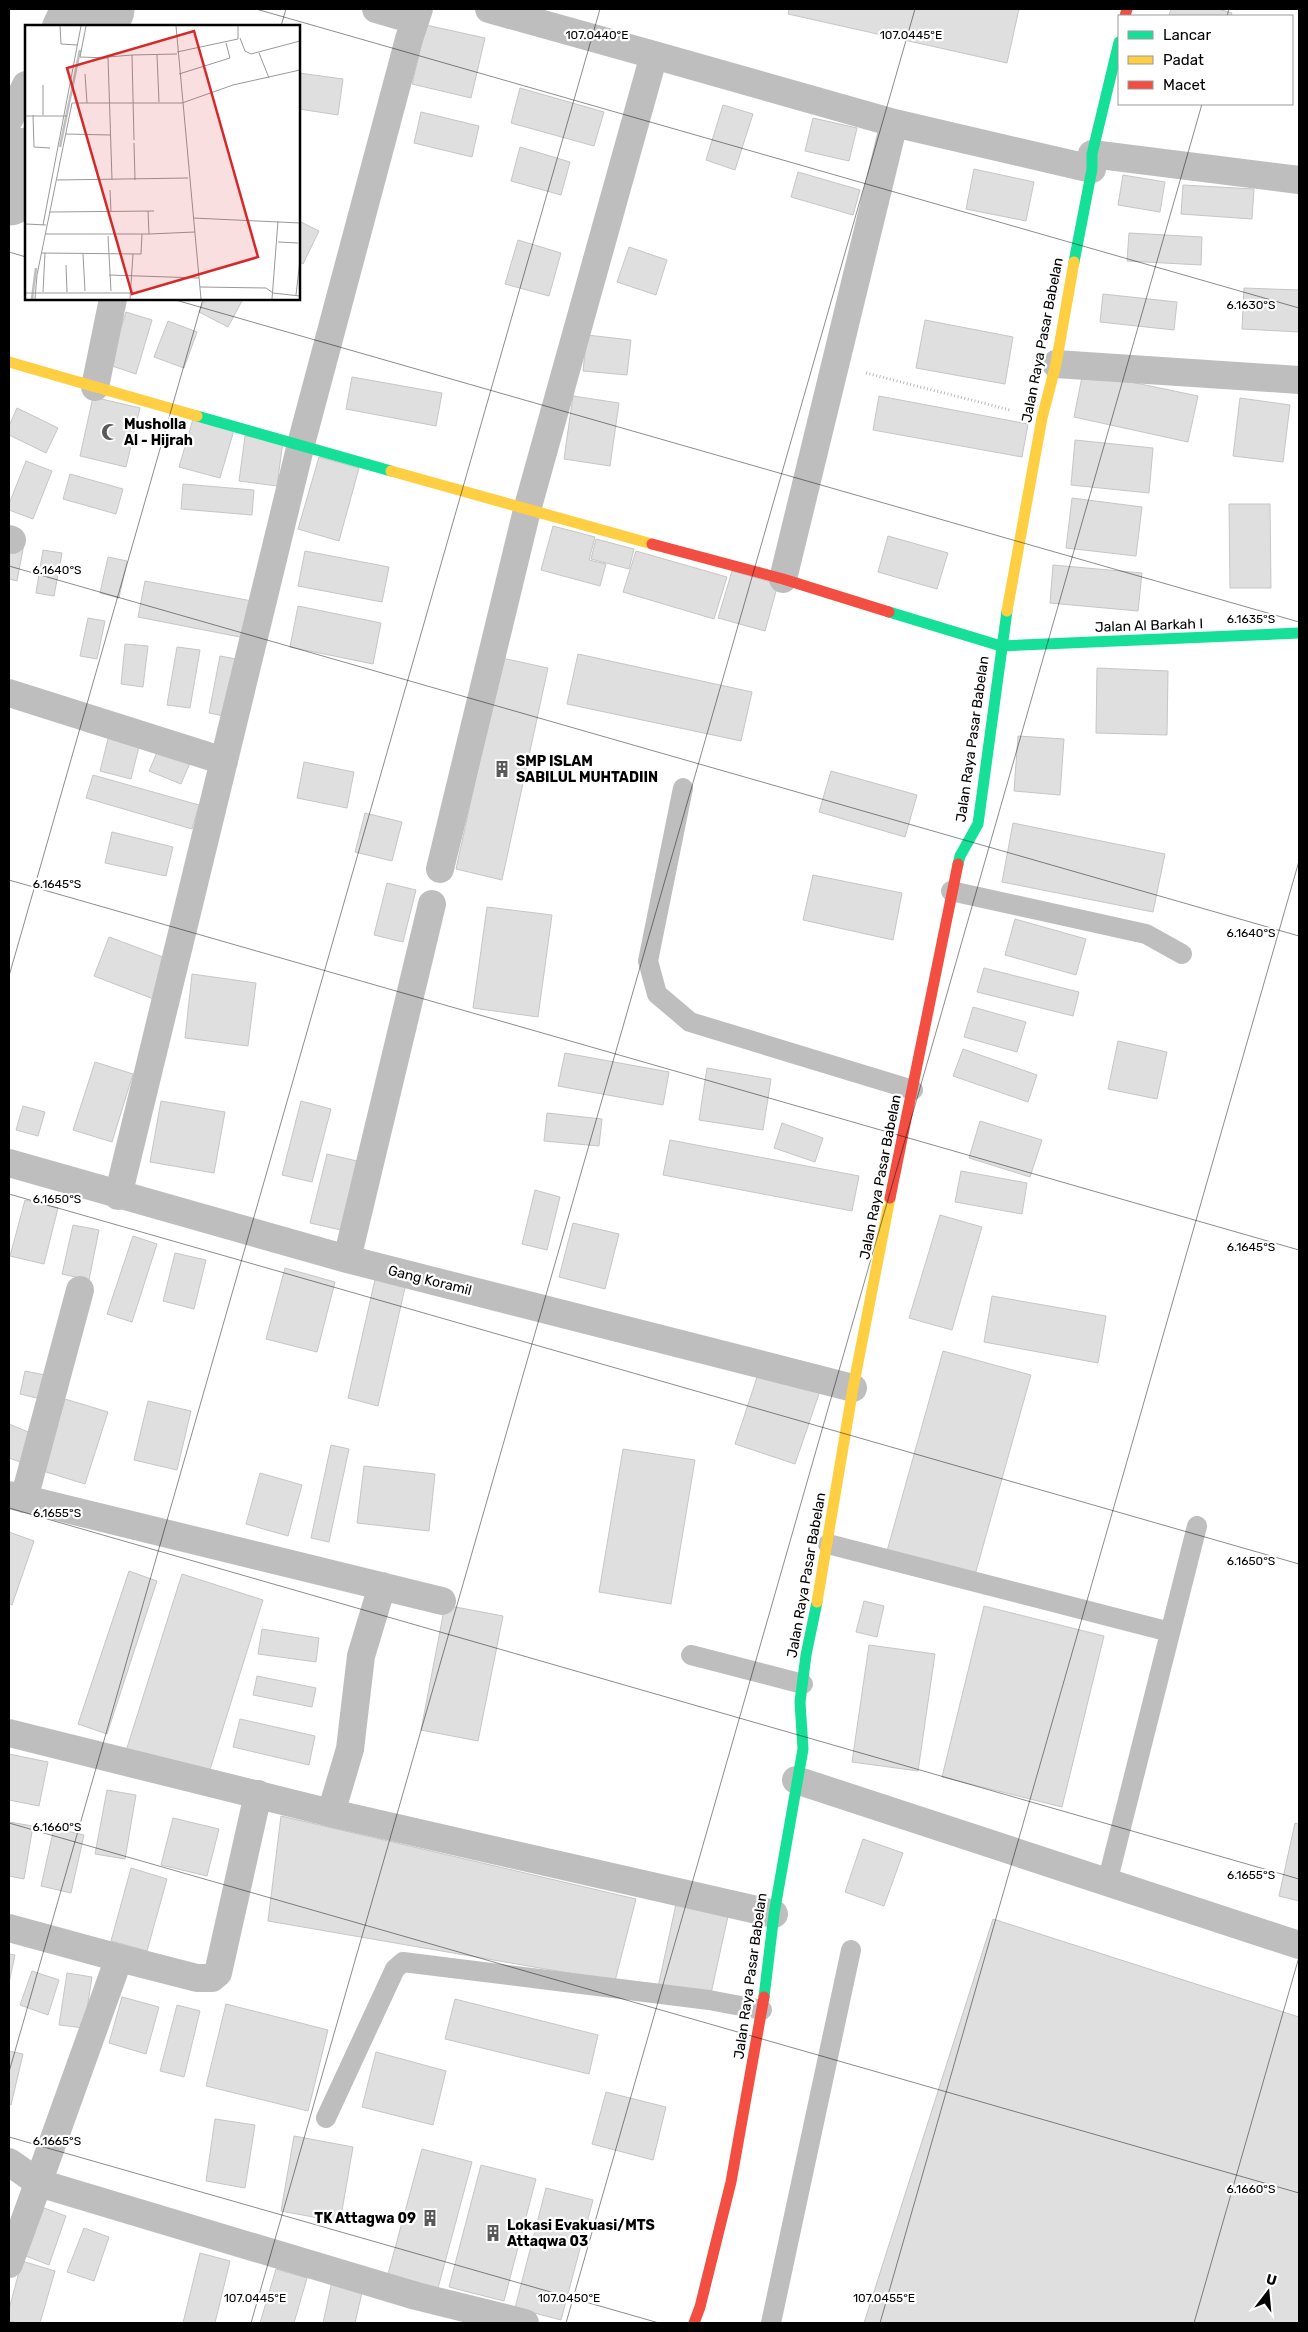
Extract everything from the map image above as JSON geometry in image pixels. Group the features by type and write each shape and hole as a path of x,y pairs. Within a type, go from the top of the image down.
{"main road":[{"name":"Jalan Raya Pasar Babelan","path":"694,2323 700,2307 731,2182 762,2010 774,1914 796,1780 803,1749 800,1702 806,1656 828,1544 853,1388 951,891 960,856 978,824 1000,646 1042,418 1056,364 1092,162 1118,46"},
{"name":"Jalan Al Barkah I","path":"9,362 527,510 783,580 1000,646 1299,633"}],"street":[{"path":"56,25 64,9"},
{"path":"118,1196 301,444 417,14 376,9"},
{"path":"489,9 894,123 1092,162 1299,180"},
{"path":"440,870 527,510 654,55"},
{"path":"9,120 25,87"},
{"path":"783,580 894,123"},
{"path":"95,387 113,300"},
{"path":"1056,364 1299,380"},
{"path":"9,693 224,761"},
{"path":"347,1259 432,904"},
{"name":"Gang Koramil","path":"9,1163 118,1196 347,1259 853,1388"},
{"path":"80,1290 16,1497 442,1602"},
{"path":"331,1813 350,1749 361,1656 382,1586"},
{"path":"9,1733 331,1813 774,1914"},
{"path":"796,1780 1299,1945"},
{"path":"9,1928 198,1978 212,1978 218,1973 258,1794"},
{"path":"9,2264 119,1958"},
{"path":"9,2162 39,2183 416,2296 524,2323"}],"lane":[{"path":"682,788 648,961 658,994 690,1022 913,1090"},
{"path":"951,891 1146,934 1182,954"},
{"path":"1107,1883 1197,1526"},
{"path":"828,1544 1170,1632"},
{"path":"691,1655 803,1684"},
{"path":"770,2323 851,1950"},
{"path":"326,2118 395,1969 403,1962 709,2000 762,2010"}],"path":[{"path":"836,365 1042,418"}],"building":[{"path":"789,9 1019,9 1007,63 788,14"},
{"path":"1171,9 1218,9 1232,13 1231,15 1169,15"},
{"path":"426,25 485,38 471,98 412,84"},
{"path":"300,73 343,79 338,115 300,109"},
{"path":"520,88 604,112 594,146 511,123"},
{"path":"723,105 753,114 735,170 706,160"},
{"path":"421,112 479,126 472,157 414,143"},
{"path":"813,118 857,128 849,161 805,151"},
{"path":"520,147 570,162 561,195 511,181"},
{"path":"974,169 1034,182 1026,221 966,209"},
{"path":"798,172 860,190 853,215 791,197"},
{"path":"1123,175 1165,182 1160,212 1118,205"},
{"path":"1183,185 1254,189 1252,219 1181,214"},
{"path":"300,222 319,231 303,264 300,262"},
{"path":"1129,233 1202,237 1201,265 1127,261"},
{"path":"518,240 561,253 549,296 505,284"},
{"path":"629,247 667,260 656,295 617,282"},
{"path":"1244,288 1299,290 1299,332 1242,329"},
{"path":"1103,294 1177,302 1174,330 1100,322"},
{"path":"205,300 242,300 228,327 199,312"},
{"path":"126,312 152,320 136,374 109,365"},
{"path":"925,320 1013,337 1005,384 916,368"},
{"path":"168,321 197,332 184,368 154,357"},
{"path":"587,335 631,340 627,375 583,371"},
{"path":"1083,372 1198,396 1188,442 1074,417"},
{"path":"352,377 442,393 436,426 346,409"},
{"path":"573,396 619,403 610,466 564,459"},
{"path":"879,396 1028,424 1022,457 873,430"},
{"name":"Musholla Al - Hijrah","path":"93,397 140,408 126,467 80,456"},
{"path":"1240,398 1290,405 1283,462 1233,456"},
{"path":"17,408 58,428 46,453 9,435 9,426"},
{"path":"193,419 234,430 220,478 179,467"},
{"path":"245,436 283,441 277,486 239,481"},
{"path":"1075,440 1153,448 1149,493 1071,485"},
{"path":"319,457 359,468 339,541 298,529"},
{"path":"26,461 52,471 33,519 9,510 9,504"},
{"path":"70,474 123,489 116,514 63,499"},
{"path":"183,484 254,490 252,515 181,509"},
{"path":"1072,498 1142,507 1136,556 1066,548"},
{"path":"1229,504 1270,504 1271,588 1230,588"},
{"path":"553,526 595,537 589,560 606,564 600,586 541,570"},
{"path":"888,536 948,553 937,589 878,572"},
{"path":"596,539 634,549 629,569 591,559"},
{"path":"9,541 24,544 17,581 9,579"},
{"path":"43,550 62,553 54,596 36,593"},
{"path":"305,551 389,567 382,602 298,586"},
{"path":"636,551 727,577 714,619 623,592"},
{"path":"108,557 127,561 119,598 100,593"},
{"path":"1053,565 1142,573 1138,611 1050,603"},
{"path":"732,571 778,584 765,631 718,618"},
{"path":"145,581 252,601 245,638 138,617"},
{"path":"298,606 381,623 373,664 290,647"},
{"path":"88,618 105,621 97,659 80,656"},
{"path":"125,644 148,646 143,687 121,684"},
{"path":"177,647 200,650 190,708 167,705"},
{"name":"SMP ISLAM SABILUL MUHTADIIN","path":"578,654 752,692 741,741 567,704"},
{"path":"220,656 236,659 224,716 209,713"},
{"name":"SMP ISLAM SABILUL MUHTADIIN","path":"502,658 548,668 502,880 456,869"},
{"path":"1097,668 1168,671 1167,735 1096,733"},
{"path":"109,735 140,743 131,779 100,771"},
{"path":"1018,736 1064,739 1060,795 1014,791"},
{"path":"161,743 193,756 181,784 149,771"},
{"path":"304,762 354,772 347,808 297,798"},
{"path":"831,771 917,795 905,837 819,812"},
{"path":"93,775 199,805 192,829 86,798"},
{"path":"365,813 402,822 392,861 355,852"},
{"path":"1013,823 1165,854 1153,912 1002,882"},
{"path":"112,832 173,847 166,876 105,863"},
{"path":"813,875 902,893 893,940 803,920"},
{"path":"387,883 416,890 403,942 374,935"},
{"path":"487,907 552,915 538,1017 473,1008"},
{"path":"1015,919 1086,939 1076,975 1005,955"},
{"path":"109,937 171,960 156,1000 94,976"},
{"path":"984,968 1079,992 1073,1016 977,992"},
{"path":"192,974 256,983 248,1046 185,1038"},
{"path":"973,1007 1026,1022 1017,1052 964,1037"},
{"path":"1118,1041 1167,1052 1157,1099 1108,1089"},
{"path":"963,1049 1037,1075 1028,1102 953,1076"},
{"path":"565,1053 669,1072 663,1105 558,1086"},
{"path":"95,1062 133,1074 112,1142 73,1130"},
{"path":"707,1068 771,1079 763,1130 699,1120"},
{"path":"161,1101 225,1112 214,1173 150,1162"},
{"path":"301,1101 331,1109 312,1182 282,1175"},
{"path":"23,1106 45,1112 38,1136 16,1130"},
{"path":"547,1113 602,1119 599,1146 544,1141"},
{"path":"980,1121 1042,1140 1030,1177 969,1158"},
{"path":"782,1123 823,1138 815,1162 774,1148"},
{"path":"670,1140 859,1176 852,1211 663,1175"},
{"path":"327,1154 357,1161 341,1230 310,1223"},
{"path":"961,1171 1027,1183 1022,1214 955,1202"},
{"path":"535,1190 560,1197 547,1250 522,1244"},
{"path":"25,1200 58,1208 44,1264 10,1256"},
{"path":"940,1215 982,1227 952,1330 909,1318"},
{"path":"573,1223 619,1234 605,1289 559,1277"},
{"path":"73,1225 99,1230 89,1280 62,1274"},
{"path":"133,1236 157,1244 132,1322 107,1314"},
{"path":"175,1253 206,1260 194,1309 163,1301"},
{"path":"285,1268 335,1282 317,1352 266,1339"},
{"path":"377,1271 407,1279 378,1406 348,1398"},
{"path":"992,1296 1106,1316 1098,1363 984,1342"},
{"path":"943,1351 1031,1375 975,1575 887,1551"},
{"path":"25,1371 50,1376 45,1400 20,1394"},
{"path":"759,1371 820,1391 795,1464 735,1444"},
{"path":"65,1399 108,1412 85,1484 43,1471"},
{"path":"148,1401 191,1411 177,1470 134,1460"},
{"path":"9,1424 38,1436 26,1464 9,1458"},
{"path":"331,1445 349,1449 329,1542 311,1538"},
{"path":"623,1449 695,1460 671,1604 599,1592"},
{"path":"364,1466 435,1474 429,1531 357,1523"},
{"path":"260,1473 302,1485 288,1536 246,1524"},
{"path":"9,1532 34,1541 12,1605 9,1604"},
{"path":"129,1571 157,1581 107,1734 78,1724"},
{"path":"182,1574 263,1600 207,1779 125,1754"},
{"path":"864,1601 884,1606 877,1637 856,1632"},
{"path":"445,1605 503,1616 478,1741 421,1730"},
{"path":"984,1606 1104,1636 1062,1807 942,1777"},
{"path":"262,1629 319,1638 316,1662 258,1654"},
{"path":"869,1645 935,1654 918,1771 852,1762"},
{"path":"257,1676 316,1688 312,1707 253,1695"},
{"path":"240,1719 315,1736 309,1765 233,1747"},
{"path":"9,1754 48,1762 39,1806 9,1800"},
{"path":"107,1790 136,1795 125,1859 95,1854"},
{"path":"281,1816 636,1899 615,1981 268,1921"},
{"path":"173,1818 219,1829 207,1876 161,1865"},
{"path":"9,1822 33,1826 24,1879 9,1876"},
{"path":"1295,1823 1299,1824 1299,1901 1279,1896"},
{"path":"54,1828 84,1835 71,1893 41,1886"},
{"path":"863,1839 903,1853 884,1906 845,1892"},
{"path":"131,1868 167,1879 147,1951 111,1941"},
{"path":"678,1895 730,1907 710,1998 658,1987"},
{"path":"993,1919 1299,2017 1299,2323 864,2323"},
{"path":"9,1954 15,1955 9,1983"},
{"path":"32,1971 59,1980 48,2015 20,2005"},
{"path":"67,1973 92,1977 84,2028 59,2025"},
{"path":"122,1997 159,2007 146,2054 109,2043"},
{"path":"455,1999 598,2035 589,2074 445,2039"},
{"path":"226,2004 328,2030 308,2111 206,2086"},
{"path":"177,2005 200,2011 184,2077 160,2071"},
{"path":"9,2051 23,2054 11,2105 9,2104"},
{"path":"376,2052 446,2071 433,2125 362,2107"},
{"path":"606,2092 666,2107 653,2160 592,2144"},
{"path":"215,2119 255,2125 245,2188 206,2181"},
{"path":"294,2136 353,2147 340,2222 281,2211"},
{"name":"TK Attagwa 09","path":"422,2149 472,2162 438,2288 388,2274"},
{"name":"Lokasi Evakuasi/MTS Attaqwa 03","path":"481,2165 536,2179 504,2301 449,2287"},
{"path":"546,2188 593,2200 561,2320 515,2308"},
{"path":"44,2208 66,2216 49,2265 26,2256"},
{"path":"84,2228 109,2237 94,2281 67,2272"},
{"path":"200,2253 230,2261 215,2323 183,2323"},
{"path":"22,2261 55,2271 40,2323 9,2321 9,2309"},
{"path":"276,2269 307,2278 294,2323 260,2323"},
{"path":"332,2281 363,2288 355,2323 323,2323"}],"waterway":[{"path":"94,25 102,9"},
{"path":"9,193 25,162"}],"traffic: fast":[{"path":"1074,262 1092,169 1092,154 1118,46"},
{"path":"197,416 391,471"},
{"path":"958,864 960,856 978,824 1007,611"},
{"path":"889,612 1001,646 1299,633"},
{"path":"764,1997 774,1914 803,1749 800,1702 806,1655 817,1602"}],"traffic: slow":[{"path":"1007,611 1042,418 1056,364 1074,262"},
{"path":"9,362 197,416"},
{"path":"391,471 652,544"},
{"path":"817,1602 853,1388 890,1198"}],"traffic: jam":[{"path":"1125,15 1127,9"},
{"path":"652,544 783,579 889,612"},
{"path":"890,1198 958,864"},
{"path":"694,2323 700,2307 731,2182 764,1997"}],"place":[{"name":"Musholla Al - Hijrah","path":"110,432"},
{"name":"SMP ISLAM SABILUL MUHTADIIN","path":"502,769"},
{"name":"TK Attagwa 09","path":"430,2218"},
{"name":"Lokasi Evakuasi/MTS Attaqwa 03","path":"493,2233"}]}
